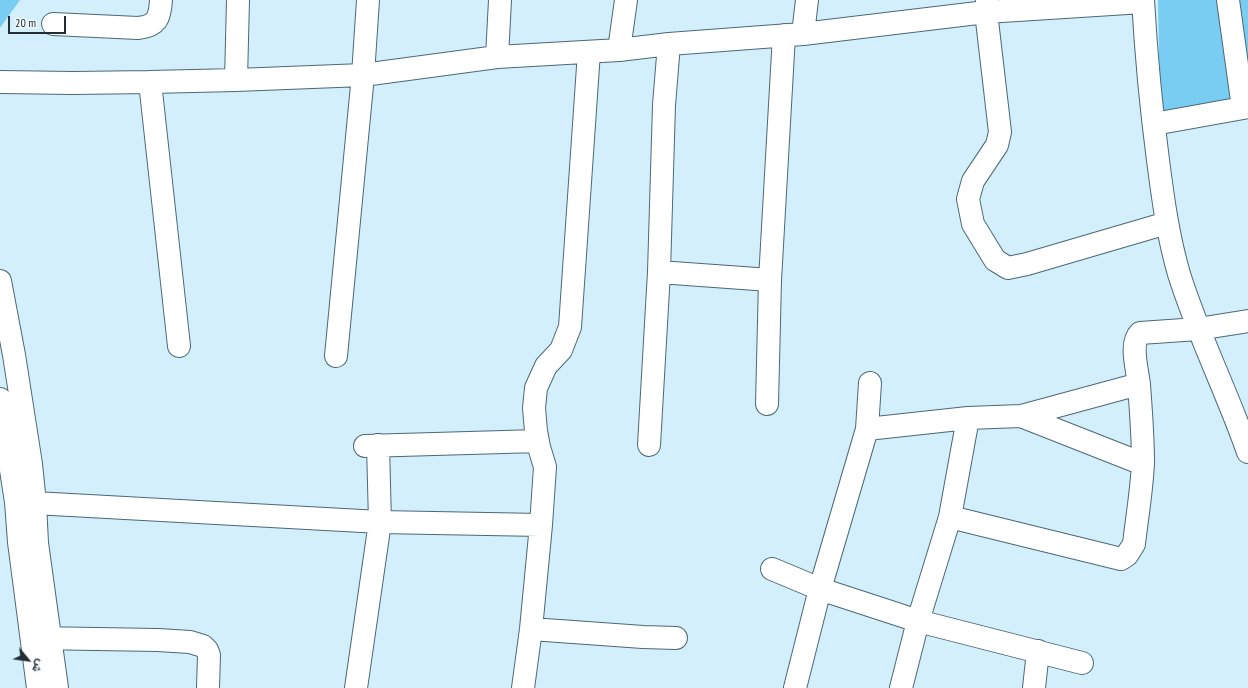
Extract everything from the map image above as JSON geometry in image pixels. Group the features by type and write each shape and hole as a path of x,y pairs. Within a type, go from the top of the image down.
{"street":[{"path":"53,24 138,28 149,27 156,21 160,11 161,0"},
{"path":"236,80 238,0"},
{"path":"336,356 363,75 368,0"},
{"path":"497,57 500,0"},
{"path":"620,50 626,0"},
{"path":"768,404 770,280 794,35 807,0"},
{"path":"1154,124 1246,108 1228,0"},
{"path":"0,82 73,84 363,75 497,57 620,50 669,44 794,35 986,6 1143,1 1154,124 1166,223 1179,273 1198,329 1243,423 1248,452"},
{"path":"986,6 1000,132 997,145 973,181 968,199 973,224 995,260 1008,268 1014,267 1166,223"},
{"path":"649,445 659,272 664,106 669,44"},
{"path":"523,688 531,629 545,467 538,441 534,408 536,388 546,366 561,350 570,327 589,52"},
{"path":"150,82 179,346"},
{"path":"659,272 770,280"},
{"path":"0,281 14,355 26,503 18,542 40,639 57,688"},
{"path":"950,517 1121,559 1127,555 1134,544 1142,464 1139,384 1134,347 1136,337 1140,333 1198,329 1248,321"},
{"path":"795,688 820,589 866,429 870,383"},
{"path":"866,429 968,418 1021,416 1139,384"},
{"path":"0,399 26,503"},
{"path":"1021,416 1142,464"},
{"path":"900,688 918,621 950,517 968,418"},
{"path":"356,688 380,522 371,446 538,441"},
{"path":"26,503 380,522 541,525"},
{"path":"772,570 820,589 918,621 1082,663"},
{"path":"531,629 676,638"},
{"path":"38,688 40,639"},
{"path":"40,639 158,640 198,644 207,650 209,655 208,688"},
{"path":"1034,688 1038,651"}],"shaded area":[{"path":"0,0 20,0 0,28"},
{"path":"1158,0 1248,0 1248,110 1160,112"}]}
